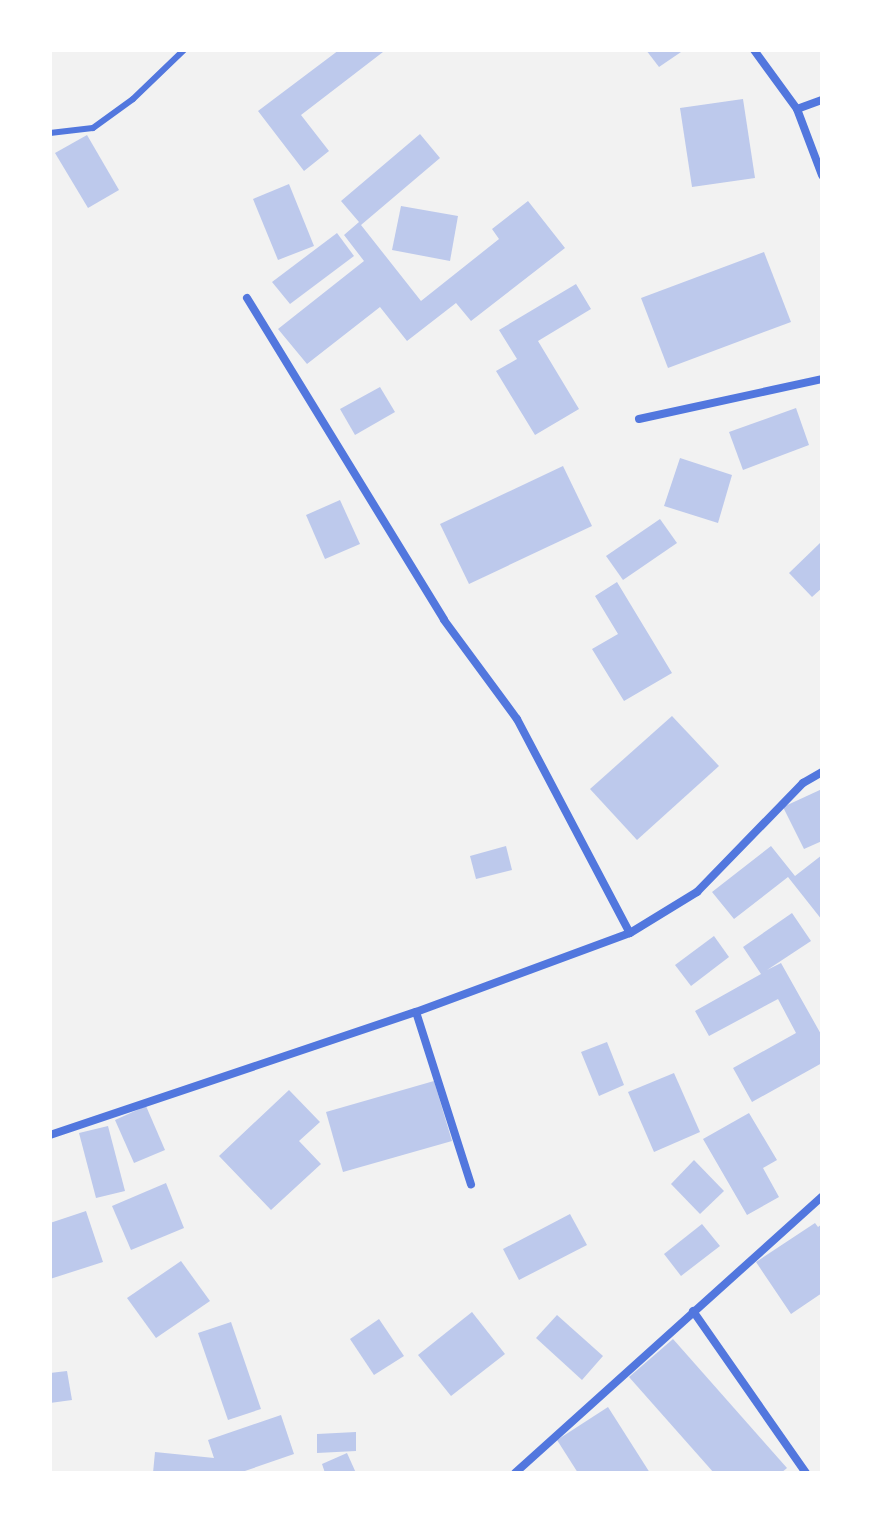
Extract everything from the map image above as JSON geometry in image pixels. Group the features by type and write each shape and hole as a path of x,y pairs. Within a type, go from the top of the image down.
{"street":[{"path":"754,50 797,109 822,175"},
{"path":"797,109 822,100"},
{"path":"247,298 444,620 517,719 630,933"},
{"path":"639,419 822,379"},
{"path":"50,1135 416,1012 630,933 697,892 803,783 822,772"},
{"path":"416,1012 471,1184"},
{"path":"515,1473 822,1197"},
{"path":"693,1311 806,1473"}],"lane":[{"path":"50,133 93,128 133,99 184,50"}],"building":[{"path":"339,50 383,52 301,115 329,151 304,171 258,111"},
{"path":"646,50 684,50 659,67"},
{"path":"743,99 755,178 692,187 680,108"},
{"path":"420,134 440,158 361,225 421,301 499,239 492,229 528,201 565,248 471,321 456,303 407,341 380,307 307,364 278,329 364,261 344,235 359,222 341,201"},
{"path":"87,135 119,190 88,208 55,153"},
{"path":"289,184 314,246 278,260 253,199"},
{"path":"401,206 458,216 450,261 392,250"},
{"path":"337,233 354,256 290,304 272,282"},
{"path":"764,252 791,322 668,368 641,298"},
{"path":"576,284 591,309 538,341 579,409 535,435 496,371 517,359 499,330"},
{"path":"380,387 395,412 355,435 340,409"},
{"path":"796,408 809,445 743,470 729,432"},
{"path":"680,458 732,475 718,523 664,506"},
{"path":"563,466 592,526 469,584 440,524"},
{"path":"340,500 360,544 325,559 306,515"},
{"path":"660,519 677,543 623,580 606,556"},
{"path":"820,543 822,588 812,597 789,573"},
{"path":"617,582 672,673 624,701 592,649 618,634 595,596"},
{"path":"672,716 719,766 637,840 590,789"},
{"path":"822,789 822,841 804,849 783,807"},
{"path":"506,846 512,870 476,879 470,856"},
{"path":"771,846 795,876 822,855 822,920 788,877 734,919 712,892"},
{"path":"792,913 811,941 767,970 781,963 822,1036 822,1063 752,1102 733,1068 796,1033 778,999 709,1036 695,1011 761,974 743,947"},
{"path":"714,936 729,957 691,986 675,965"},
{"path":"607,1042 624,1085 599,1096 581,1052"},
{"path":"674,1073 700,1132 654,1152 628,1092"},
{"path":"434,1081 452,1141 343,1172 326,1112"},
{"path":"289,1090 320,1122 299,1141 321,1164 271,1210 219,1156"},
{"path":"146,1106 165,1150 134,1163 115,1120"},
{"path":"749,1113 777,1160 763,1168 779,1197 747,1215 703,1139"},
{"path":"108,1126 125,1191 96,1198 79,1133"},
{"path":"694,1160 724,1191 700,1214 671,1184"},
{"path":"166,1183 184,1228 131,1250 112,1206"},
{"path":"86,1211 103,1262 50,1279 50,1223"},
{"path":"570,1214 587,1245 519,1280 503,1249"},
{"path":"815,1223 818,1227 822,1224 822,1293 791,1314 756,1262"},
{"path":"702,1224 720,1246 681,1276 664,1254"},
{"path":"181,1261 210,1301 156,1338 127,1298"},
{"path":"472,1312 505,1354 451,1396 418,1355"},
{"path":"557,1315 603,1356 582,1380 536,1338"},
{"path":"379,1319 404,1356 374,1375 350,1339"},
{"path":"231,1322 261,1409 228,1420 198,1333"},
{"path":"673,1339 787,1468 781,1473 714,1473 629,1377"},
{"path":"67,1371 72,1400 50,1403 50,1373"},
{"path":"608,1407 650,1473 578,1473 557,1440"},
{"path":"281,1415 294,1454 239,1473 153,1473 155,1452 214,1458 208,1440"},
{"path":"356,1432 356,1451 317,1453 317,1434"},
{"path":"347,1453 356,1473 325,1473 322,1464"}]}
